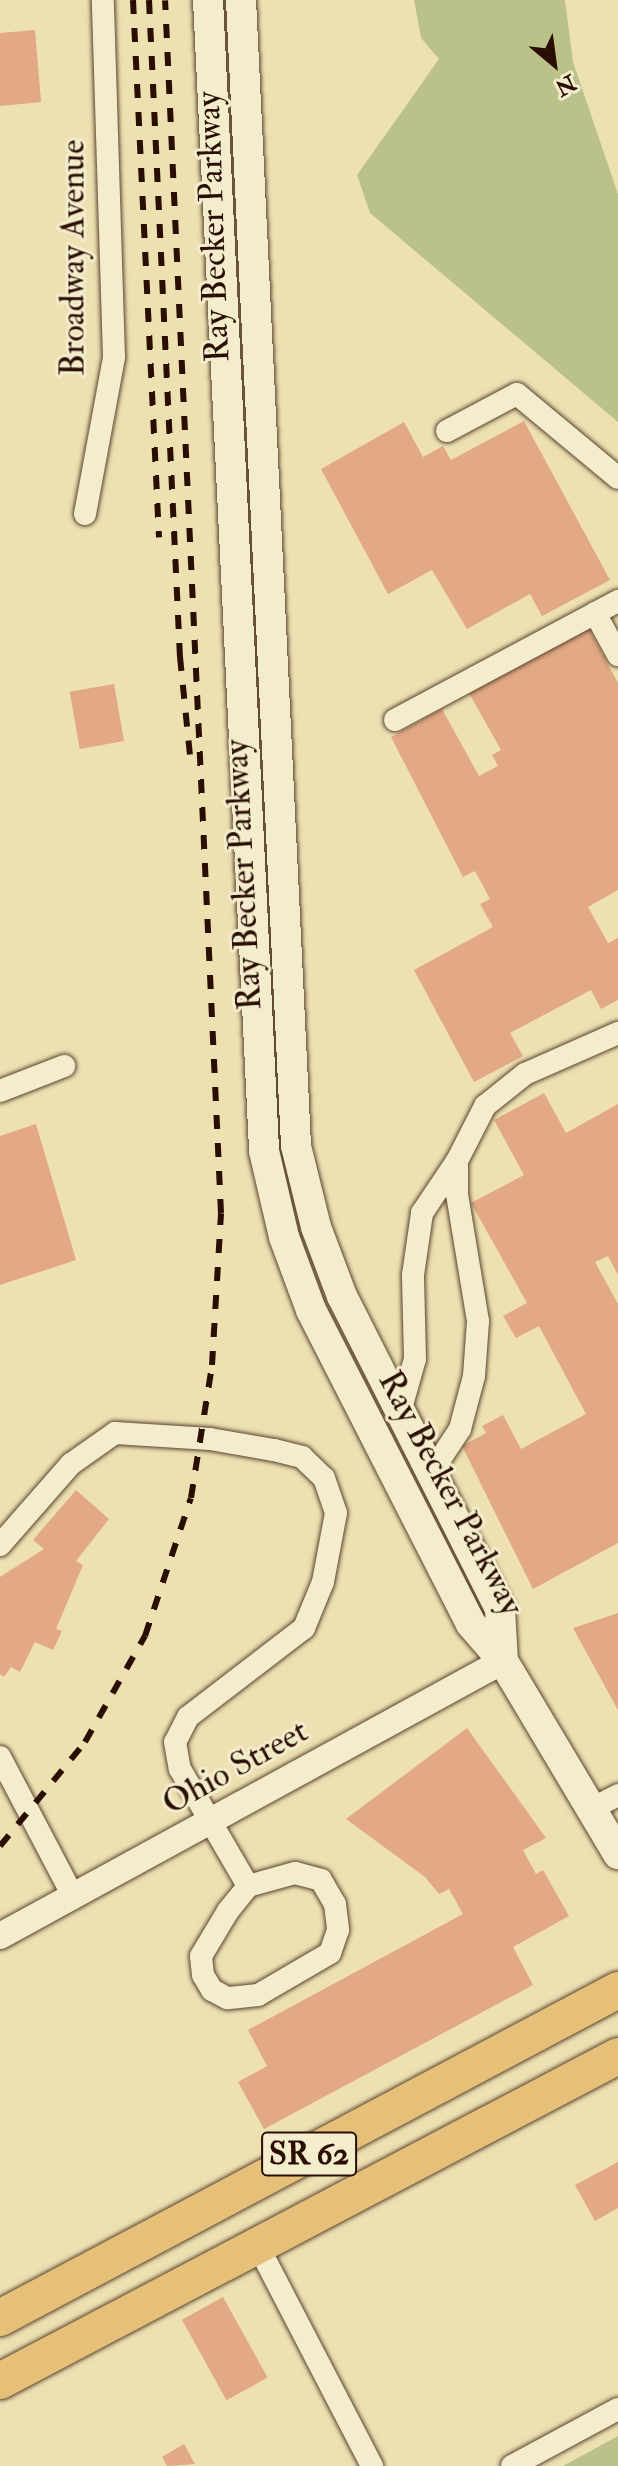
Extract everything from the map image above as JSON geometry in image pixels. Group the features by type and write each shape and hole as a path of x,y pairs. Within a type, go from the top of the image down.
{"highway":[{"name":"SR 62","path":"0,2318 618,1990"},
{"name":"SR 62","path":"0,2381 618,2056"}],"main road":[{"name":"Ray Becker Parkway","path":"208,0 264,1151 284,1237 311,1310 471,1624 503,1661"},
{"name":"Ray Becker Parkway","path":"241,0 296,1146 330,1269 500,1609 503,1661"},
{"path":"503,1661 618,1854"}],"street":[{"name":"Broadway Avenue","path":"85,514 114,357 103,0"},
{"path":"447,431 517,394 618,478"},
{"path":"395,720 618,601"},
{"path":"595,613 618,655"},
{"path":"400,1412 415,1359 413,1275 422,1213 457,1161 485,1106 515,1082 618,1033"},
{"path":"0,1091 64,1066"},
{"path":"431,1473 460,1429 474,1376 478,1321 457,1194 457,1161"},
{"path":"0,1545 71,1464 115,1433 210,1439 274,1450 302,1457 324,1478 336,1513 323,1582 304,1628 188,1717 175,1742 180,1769 248,1886"},
{"name":"Ohio Street","path":"0,1936 503,1661"},
{"path":"0,1757 73,1896"},
{"path":"589,1810 618,1795"},
{"path":"295,1873 321,1880 335,1904 338,1930 330,1953 295,1977 258,1995 227,1998 207,1983 201,1956 248,1886 295,1873"},
{"path":"257,2244 372,2466"},
{"path":"512,2466 618,2409"}],"green space":[{"path":"414,0 565,0 573,62 618,194 618,422 370,213 357,175 439,59 421,38"},
{"path":"618,2436 618,2466 563,2466"}],"building":[{"path":"35,30 41,102 0,106 0,33"},
{"path":"524,421 610,580 542,616 530,594 467,629 432,570 388,594 321,469 404,422 423,457 443,446 451,460"},
{"path":"589,629 618,683 618,890 588,907 608,943 618,938 618,1000 601,1009 591,990 510,1033 523,1056 474,1082 414,970 493,927 480,904 490,899 475,871 463,877 391,737 442,709 479,776 498,766 492,755 501,750 469,693"},
{"path":"114,684 124,741 80,749 70,692"},
{"path":"544,1093 566,1133 618,1104 618,1275 608,1256 595,1262 618,1304 618,1543 533,1589 462,1446 486,1433 482,1426 503,1415 521,1449 586,1414 539,1326 516,1338 503,1316 527,1303 471,1203 524,1175 494,1120"},
{"path":"36,1124 76,1260 0,1285 0,1136"},
{"path":"76,1490 109,1519 76,1561 83,1565 56,1629 62,1631 53,1650 35,1642 20,1672 11,1667 4,1677 0,1674 0,1577 44,1549 33,1540"},
{"path":"618,1613 618,1710 573,1628"},
{"path":"467,1728 546,1838 523,1850 536,1874 543,1870 569,1916 513,1947 533,1985 264,2129 238,2082 267,2066 248,2030 463,1914 449,1889 439,1894 425,1877 346,1819"},
{"path":"618,2162 618,2208 595,2221 575,2185"},
{"path":"223,2297 268,2377 226,2400 182,2320"},
{"path":"184,2444 195,2464 167,2466 162,2457"}],"railway":[{"path":"133,0 159,537"},
{"path":"149,0 180,657 190,755"},
{"path":"0,1846 85,1742 145,1636 191,1498 212,1365 221,1213 165,0"}]}
